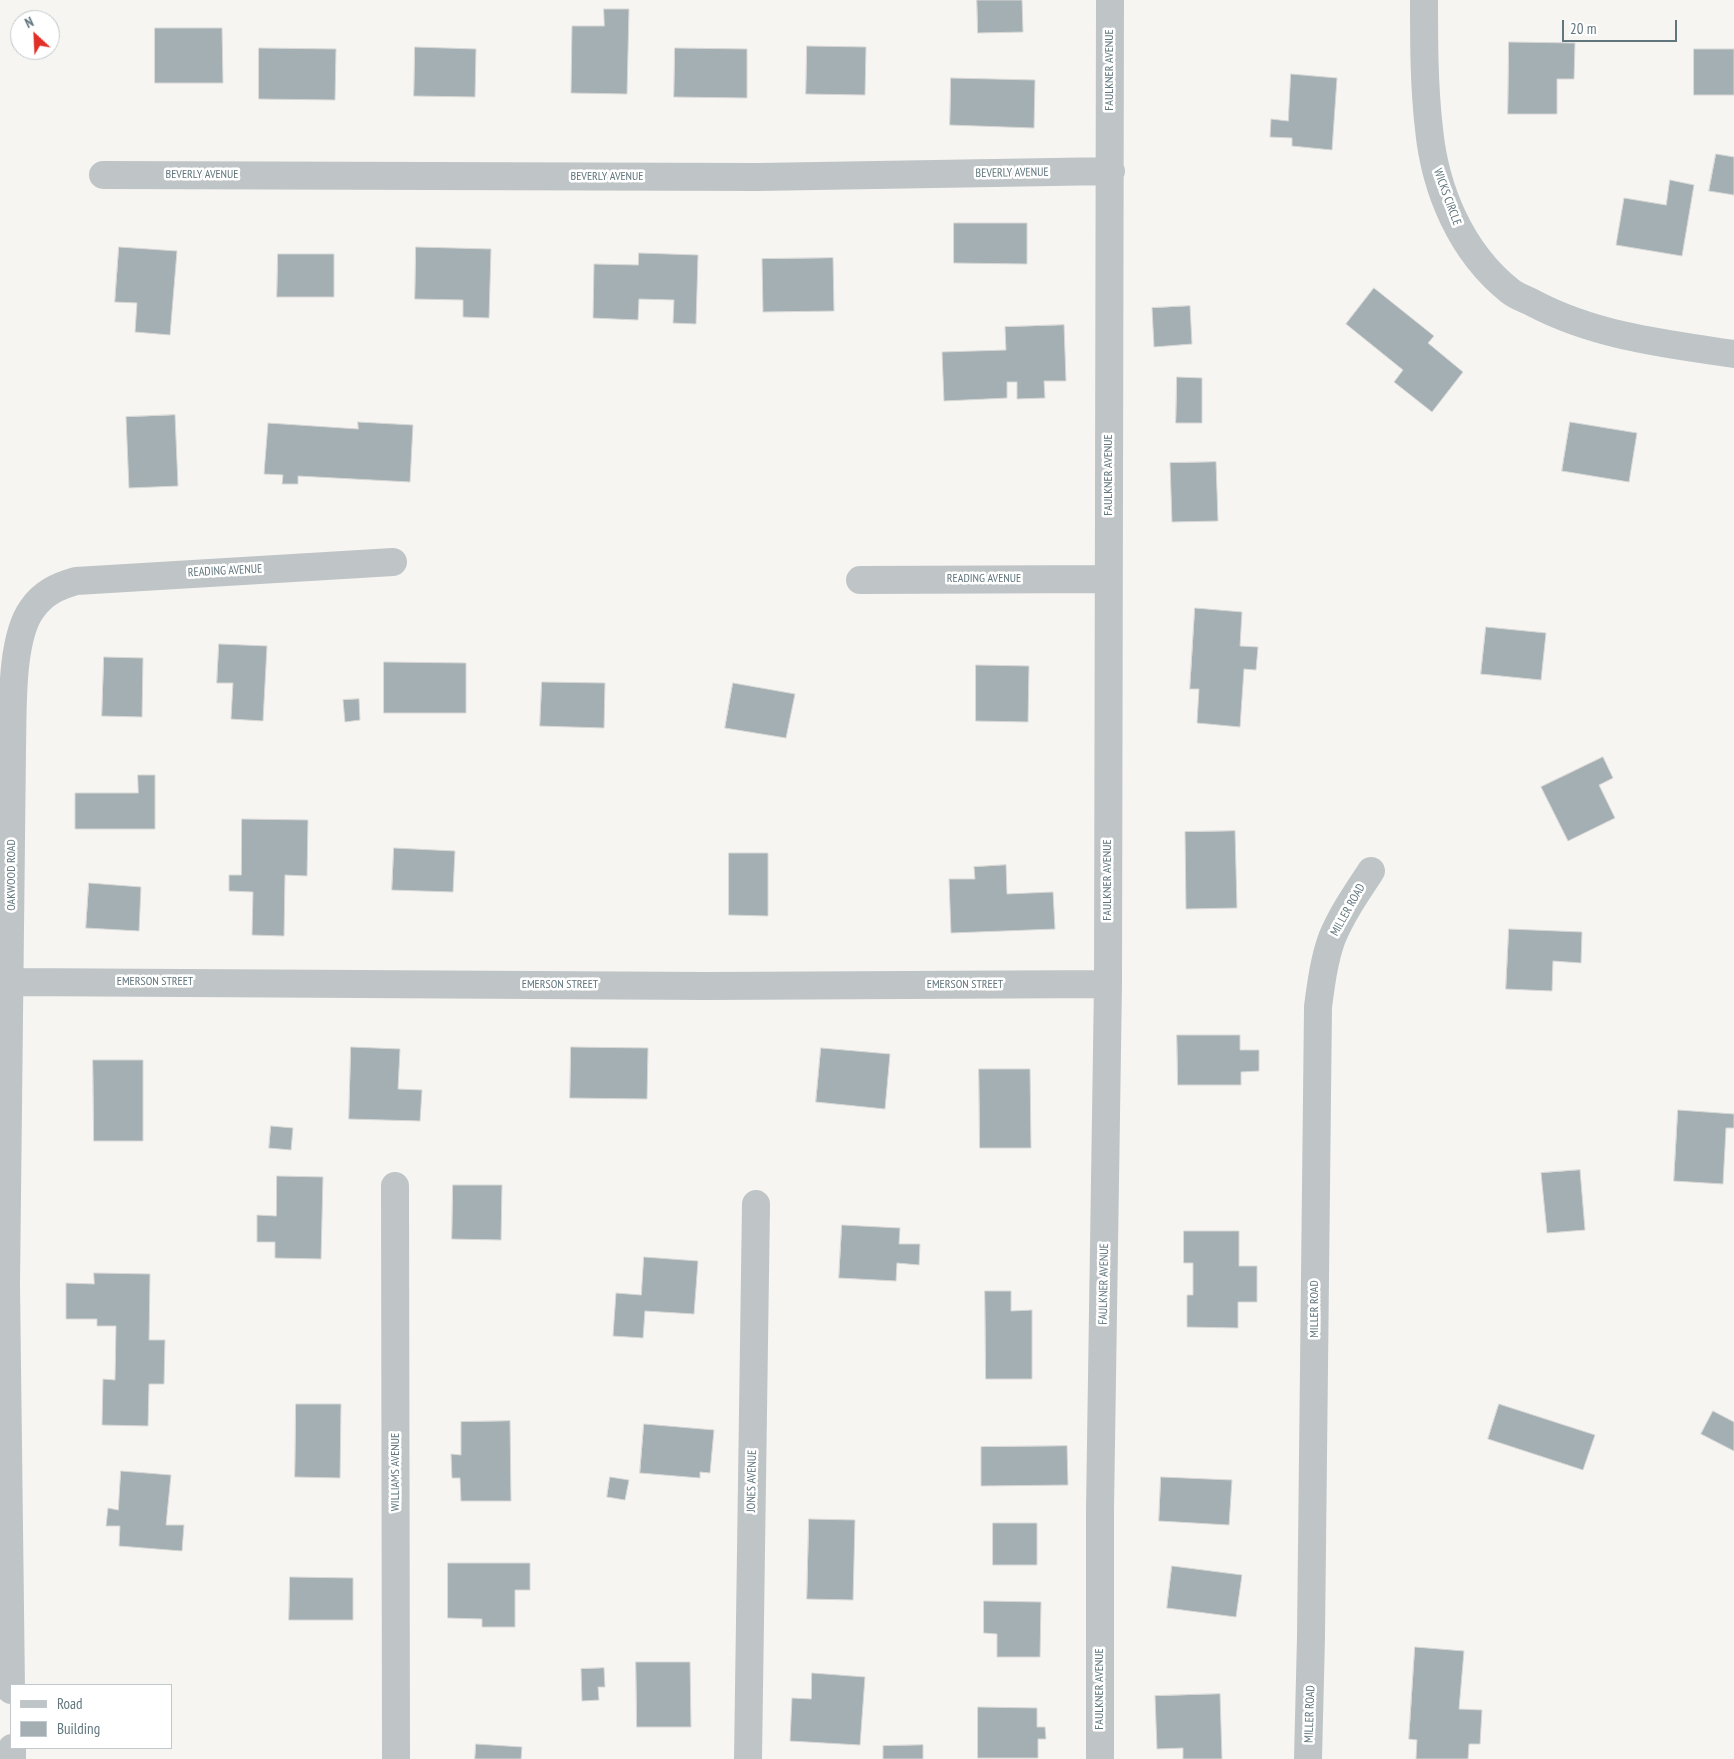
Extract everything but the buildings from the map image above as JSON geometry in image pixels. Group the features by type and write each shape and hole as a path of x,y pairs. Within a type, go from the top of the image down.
{"street":[{"name":"FAULKNER AVENUE","path":"1100,1759 1100,1509 1108,984 1110,0"},
{"name":"WICKS CIRCLE","path":"1424,0 1425,84 1429,130 1438,179 1455,222 1476,258 1510,291 1555,315 1606,332 1734,354"},
{"name":"BEVERLY AVENUE","path":"103,175 758,177 1111,172"},
{"name":"READING AVENUE","path":"58,586 76,581 95,579 393,562"},
{"name":"READING AVENUE","path":"860,580 1108,579"},
{"name":"OAKWOOD ROAD","path":"11,1684 3,1285 11,982 16,662 11,631 41,598 58,586"},
{"name":"MILLER ROAD","path":"1308,1759 1312,1617 1318,1007 1323,973 1332,939 1349,906 1371,871"},
{"name":"EMERSON STREET","path":"11,982 707,986 1108,984"},
{"name":"WILLIAMS AVENUE","path":"395,1186 396,1759"},
{"name":"JONES AVENUE","path":"748,1759 756,1204"}]}
